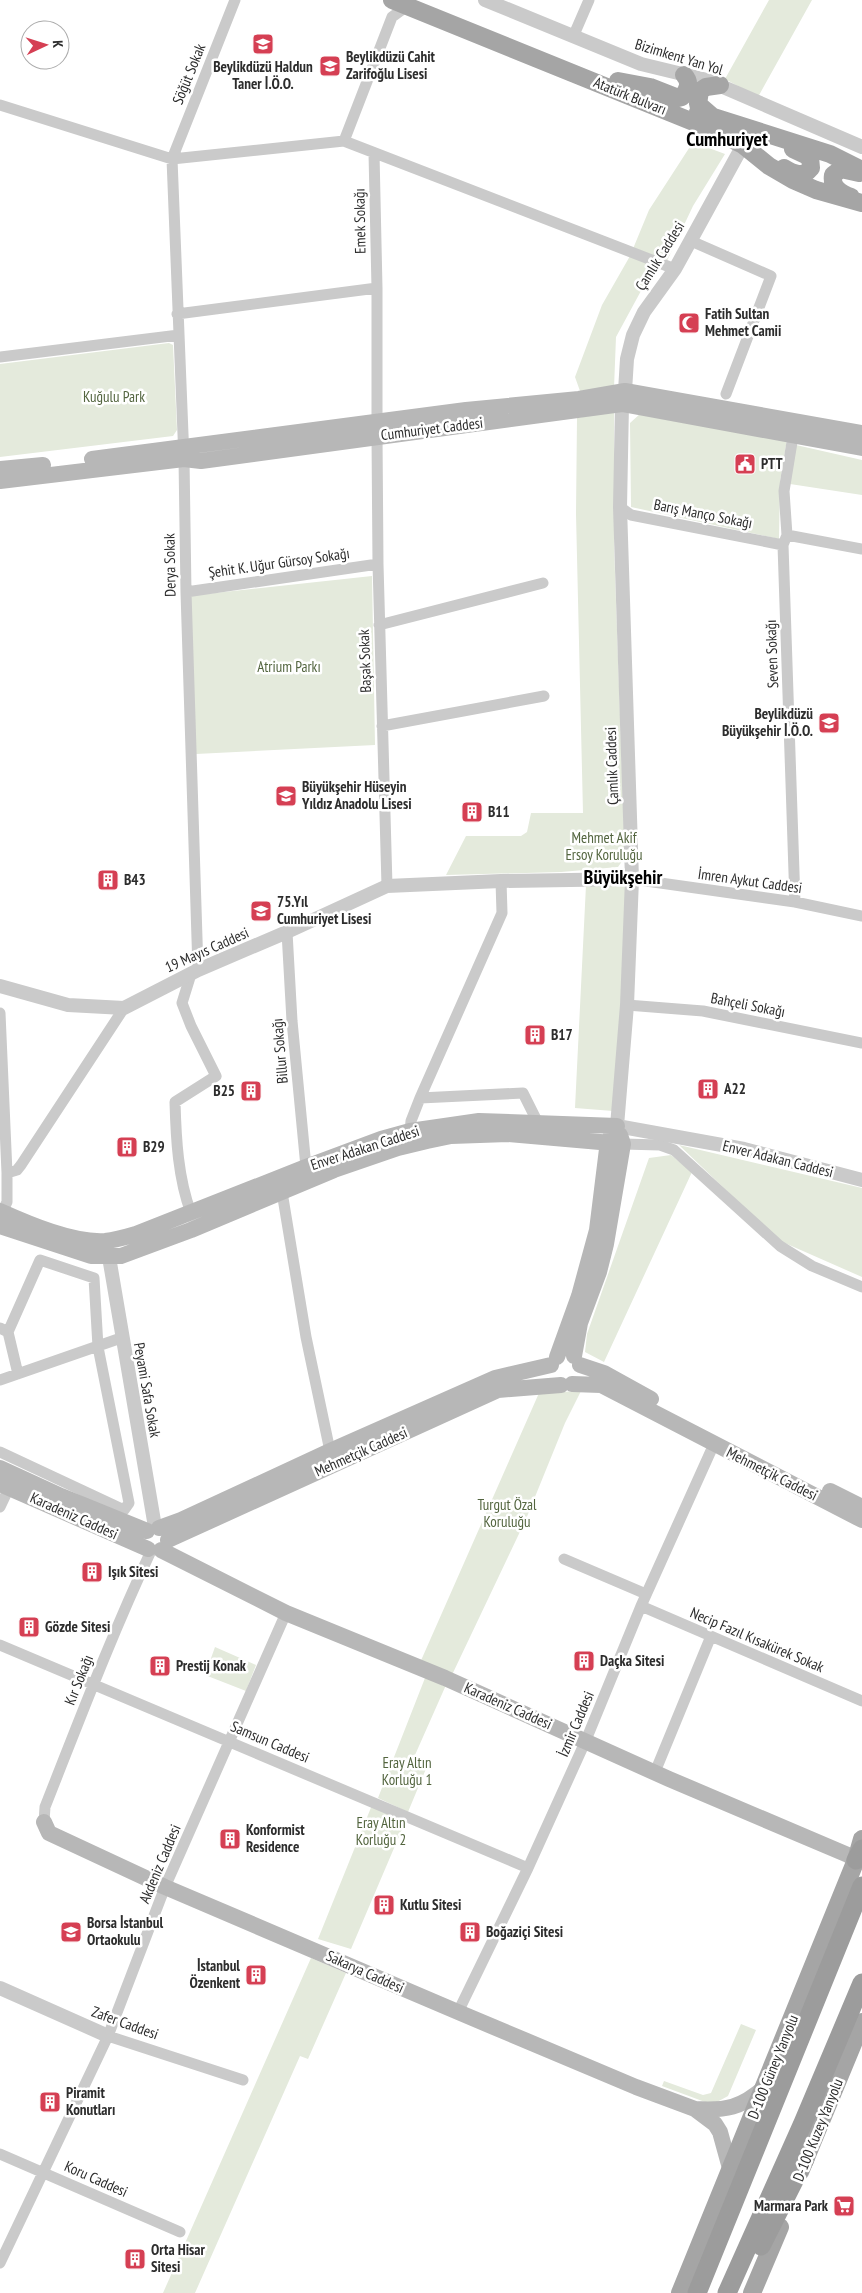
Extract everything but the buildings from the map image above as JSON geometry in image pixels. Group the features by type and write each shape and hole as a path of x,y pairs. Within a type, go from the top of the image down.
{"highway":[{"path":"697,2293 862,1886"},
{"path":"727,2293 803,2123 862,1983"},
{"path":"740,2293 767,2233 805,2159"}],"main road":[{"name":"Atatürk Bulvarı","path":"406,2 715,118 830,154 862,170"},
{"name":"Atatürk Bulvarı","path":"406,2 713,130 746,147 769,166 793,180 816,190 862,203"},
{"path":"618,81 650,87 678,98 682,97 688,88 687,78 684,75"},
{"path":"715,118 698,104 698,97 700,91 706,87 720,86"},
{"path":"746,147 793,173 804,174 808,172 812,164 810,156 767,135"},
{"path":"862,175 841,169 835,171 832,180 840,192 862,203"},
{"name":"Cumhuriyet Caddesi","path":"623,398 793,436 862,448"},
{"name":"Cumhuriyet Caddesi","path":"0,469 183,453 201,461 377,429 623,398 862,433"},
{"name":"Cumhuriyet Caddesi","path":"0,481 183,453"},
{"name":"Enver Adakan Caddesi","path":"1,1216 91,1256 136,1234 381,1139 462,1122 617,1126"},
{"path":"615,1142 597,1230 579,1296 554,1361 552,1376 566,1384 579,1378 577,1360 580,1323 599,1272 606,1244 617,1126"},
{"name":"Enver Adakan Caddesi","path":"108,1249 139,1251 334,1170 398,1148 451,1136 508,1134 615,1142"},
{"path":"554,1361 565,1354 577,1360"},
{"name":"Mehmetçik Caddesi","path":"577,1360 604,1373 716,1440 862,1520"},
{"name":"Mehmetçik Caddesi","path":"155,1539 180,1520 330,1451 495,1378 554,1361"},
{"name":"Mehmetçik Caddesi","path":"155,1539 498,1390 566,1384 601,1385 862,1507"},
{"name":"Karadeniz Caddesi","path":"0,1468 155,1539 286,1613 445,1678 654,1772 848,1854 859,1855"},
{"name":"Karadeniz Caddesi","path":"5,1486 155,1539"},
{"name":"Sakarya Caddesi","path":"44,1822 49,1833 165,1887 636,2087 695,2109"},
{"name":"D-100 Güney Yanyolu","path":"680,2293 859,1855 862,1840"},
{"name":"D-100 Kuzey Yanyolu","path":"752,2293 862,2022"},
{"path":"695,2109 714,2110 743,2104 765,2086"},
{"path":"695,2109 715,2124 720,2132 731,2172"},
{"path":"667,2293 702,2241"}],"street":[{"name":"Söğüt Sokak","path":"172,159 235,0"},
{"name":"Bizimkent Yan Yol","path":"485,0 641,64 720,86 862,147"},
{"path":"573,37 589,0"},
{"path":"344,141 392,18 406,2"},
{"path":"0,106 172,159 344,141 675,269"},
{"name":"Çamlık Caddesi","path":"617,1126 627,1005 632,879 620,507 623,398 627,359 633,336 644,312 675,269 746,147"},
{"name":"Emek Sokağı","path":"374,153 377,288 377,429"},
{"name":"Derya Sokak","path":"172,159 183,453 195,972 182,1003 191,1026 216,1076 175,1102 176,1136 191,1213"},
{"path":"690,241 771,276 726,394"},
{"path":"177,314 377,288"},
{"path":"0,357 179,335"},
{"name":"Başak Sokak","path":"377,429 379,625 387,886"},
{"name":"Seven Sokağı","path":"793,436 784,491 795,902"},
{"name":"Barış Manço Sokağı","path":"620,507 631,515 785,540 862,549"},
{"name":"Şehit K. Uğur Gürsoy Sokağı","path":"186,592 378,564"},
{"path":"379,625 543,583"},
{"path":"382,726 544,696"},
{"name":"19 Mayıs Caddesi","path":"0,986 68,1005 124,1008 195,972 288,932 387,886 501,881 632,879"},
{"name":"İmren Aykut Caddesi","path":"632,879 795,902 862,916"},
{"path":"410,1132 411,1120 420,1098 502,913 501,881"},
{"name":"Billur Sokağı","path":"288,932 292,1021 306,1167"},
{"name":"Bahçeli Sokağı","path":"627,1005 703,1011 862,1043"},
{"path":"7,1173 17,1170 21,1165 124,1008"},
{"path":"0,1013 7,1173 7,1202 1,1216"},
{"path":"420,1098 523,1094 538,1123"},
{"name":"Enver Adakan Caddesi","path":"617,1126 744,1149 862,1180"},
{"path":"615,1142 660,1145 674,1150 780,1246 812,1266 862,1287"},
{"path":"282,1192 306,1337 330,1451"},
{"name":"Peyami Safa Sokak","path":"108,1249 155,1539"},
{"path":"0,1452 124,1510 129,1503 98,1347 94,1278 40,1260 4,1330 18,1374"},
{"path":"0,1380 121,1338"},
{"name":"İzmir Caddesi","path":"458,2012 528,1868 586,1740 646,1594 716,1440"},
{"path":"0,1508 5,1486"},
{"name":"Kır Sokağı","path":"44,1822 45,1807 126,1604 155,1539"},
{"path":"564,1559 646,1594"},
{"name":"Necip Fazıl Kısakürek Sokak","path":"641,1606 862,1701"},
{"name":"Akdeniz Caddesi","path":"0,2263 108,2036 165,1887 286,1613"},
{"path":"654,1772 711,1636"},
{"name":"Samsun Caddesi","path":"0,1645 528,1868"},
{"name":"Zafer Caddesi","path":"0,1988 108,2036 243,2080"},
{"name":"Koru Caddesi","path":"0,2154 180,2232"}],"green space":[{"path":"769,0 812,0 758,97 725,79"},
{"path":"693,142 725,154 693,206 667,261 642,289 616,337 614,388 580,391 575,377 602,305 630,256 649,210"},
{"name":"Kuğulu Park","path":"169,343 173,345 177,430 173,436 0,457 0,364"},
{"name":"Mehmet Akif Ersoy Koruluğu","path":"614,411 614,545 625,857 618,867 561,872 446,875 466,836 521,836 527,832 531,813 583,813 576,514 577,418"},
{"path":"641,413 787,439 780,481 779,539 631,507 630,423"},
{"path":"796,445 862,460 862,495 790,484"},
{"name":"Atrium Parkı","path":"372,576 375,745 196,754 187,596"},
{"name":"Mehmet Akif Ersoy Koruluğu","path":"586,885 629,887 613,1111 575,1108"},
{"path":"679,1145 862,1188 862,1277 778,1240"},
{"path":"671,1155 692,1172 604,1362 585,1352 587,1334 649,1158"},
{"name":"Turgut Özal Koruluğu","path":"581,1391 565,1423 526,1519 451,1677 419,1665 539,1393"},
{"path":"215,1647 256,1665 246,1691 205,1675"},
{"name":"Eray Altın Korluğu 1","path":"425,1678 446,1685 415,1755 428,1764 408,1812 378,1798"},
{"name":"Eray Altın Korluğu 2","path":"372,1805 406,1820 351,1949 318,1939"},
{"path":"311,1958 346,1973 308,2059 300,2056 195,2293 163,2293"},
{"path":"741,2024 756,2030 728,2096 717,2102 705,2102 662,2086 664,2081 703,2095 711,2093"}],"place":[{"name":"Beylikdüzü Haldun Taner İ.Ö.O.","path":"263,44"},
{"name":"Beylikdüzü Cahit Zarifoğlu Lisesi","path":"330,66"},
{"name":"Fatih Sultan Mehmet Camii","path":"689,323"},
{"name":"PTT","path":"745,464"},
{"name":"Beylikdüzü Büyükşehir İ.Ö.O.","path":"829,723"},
{"name":"Büyükşehir Hüseyin Yıldız Anadolu Lisesi","path":"286,796"},
{"name":"B11","path":"472,812"},
{"name":"B43","path":"108,880"},
{"name":"75.Yıl Cumhuriyet Lisesi","path":"261,911"},
{"name":"B17","path":"535,1035"},
{"name":"A22","path":"708,1089"},
{"name":"B25","path":"251,1091"},
{"name":"B29","path":"127,1147"},
{"name":"Işık Sitesi","path":"92,1572"},
{"name":"Gözde Sitesi","path":"29,1627"},
{"name":"Daçka Sitesi","path":"584,1661"},
{"name":"Prestij Konak","path":"160,1666"},
{"name":"Konformist Residence","path":"230,1839"},
{"name":"Kutlu Sitesi","path":"384,1905"},
{"name":"Borsa İstanbul Ortaokulu","path":"71,1932"},
{"name":"Boğaziçi Sitesi","path":"470,1932"},
{"name":"İstanbul Özenkent","path":"256,1975"},
{"name":"Piramit Konutları","path":"50,2102"},
{"name":"Marmara Park","path":"844,2206"},
{"name":"Orta Hisar Sitesi","path":"135,2259"}],"district":[{"name":"Cumhuriyet","path":"727,139"},
{"name":"Büyükşehir","path":"623,877"}]}
